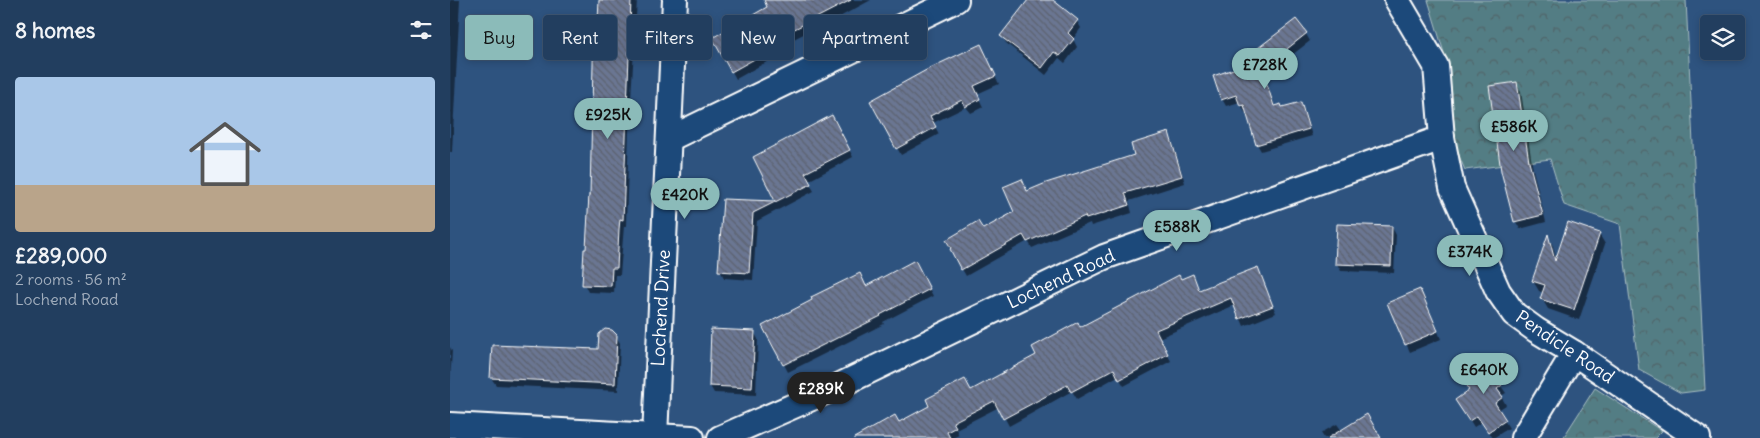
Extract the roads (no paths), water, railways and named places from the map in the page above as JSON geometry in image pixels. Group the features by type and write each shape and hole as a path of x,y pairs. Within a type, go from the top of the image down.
{"street":[{"name":"Lochend Drive","path":"655,437 675,0"},
{"path":"669,139 956,0"},
{"name":"Pendicle Road","path":"1397,0 1436,66 1442,138 1452,188 1498,290 1514,314 1698,438"},
{"name":"Lochend Road","path":"720,438 830,390 1104,257 1442,138"},
{"path":"1523,438 1574,353"},
{"path":"450,425 692,438"}]}
